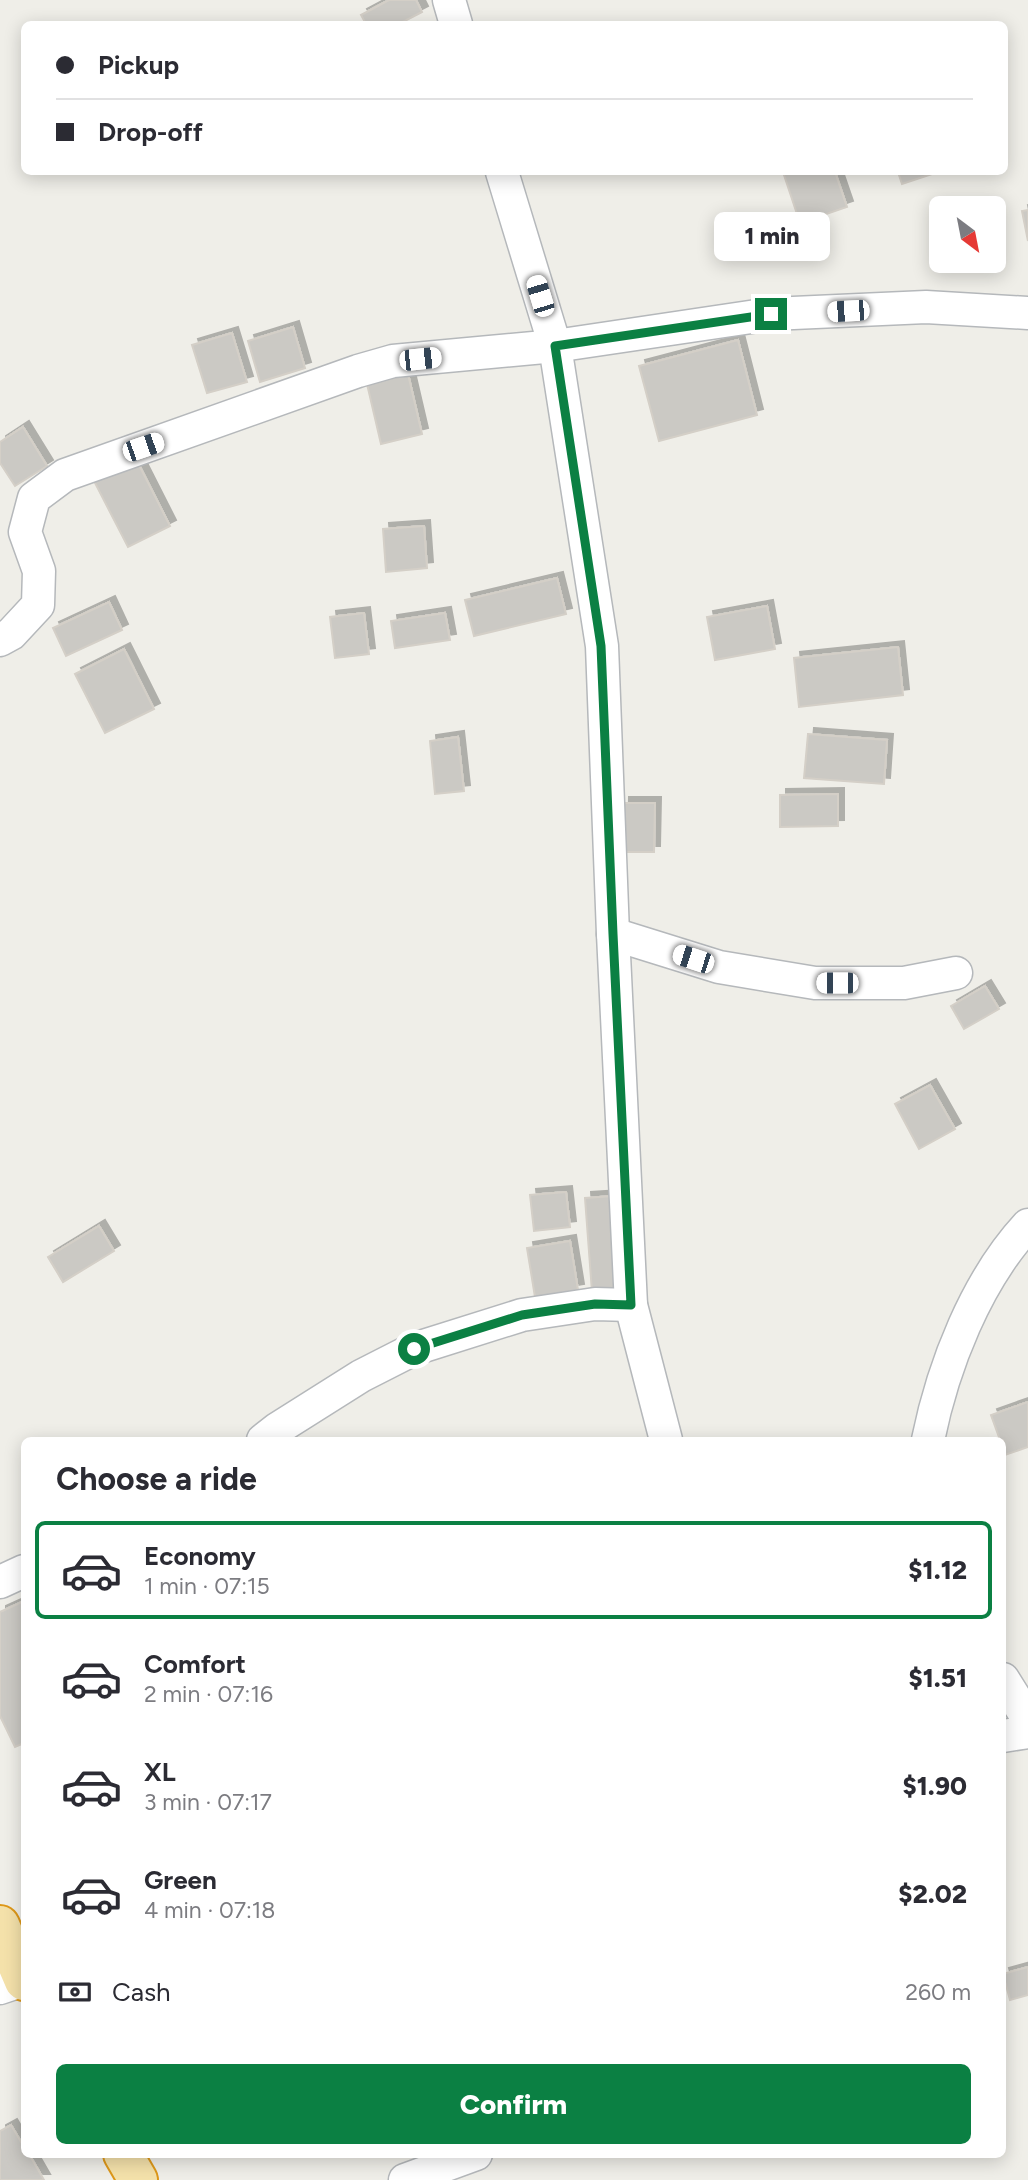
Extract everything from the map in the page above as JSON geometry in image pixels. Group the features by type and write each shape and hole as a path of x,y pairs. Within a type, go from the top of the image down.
{"highway":[{"path":"0,1925 21,1973"},
{"path":"125,2158 138,2180"}],"street":[{"path":"449,0 455,21"},
{"path":"503,175 555,346 601,646 631,1305 665,1437"},
{"path":"0,640 11,634 38,605 38,570 25,532 34,498 65,475 358,371 393,361 555,346 771,314 926,307 1028,313"},
{"path":"613,934 719,967 815,983 904,983 956,973"},
{"path":"929,1437 933,1413 961,1332 1010,1244 1028,1225"},
{"path":"267,1437 361,1376 414,1349 522,1315 595,1304 631,1305"},
{"path":"0,1582 21,1572"},
{"path":"1006,1684 1028,1719"},
{"path":"1006,1736 1028,1732"},
{"path":"0,1988 21,1981"},
{"path":"405,2180 465,2158"}],"building":[{"path":"389,0 416,0 422,12 405,21 364,21 361,15"},
{"path":"784,175 836,175 847,207 800,223"},
{"path":"899,175 929,175 902,184"},
{"path":"1028,210 1028,241 1022,211"},
{"path":"293,327 305,368 260,382 248,341"},
{"path":"232,333 247,382 207,393 192,345"},
{"path":"738,340 757,415 659,441 639,366"},
{"path":"408,374 422,434 381,444 367,384"},
{"path":"23,427 47,466 15,486 0,463 0,442"},
{"path":"136,459 170,526 128,547 94,481"},
{"path":"424,526 427,568 386,572 383,529"},
{"path":"557,578 566,614 474,636 465,600"},
{"path":"109,602 122,630 66,656 53,628"},
{"path":"767,606 775,649 715,660 707,617"},
{"path":"364,613 369,654 335,658 330,617"},
{"path":"445,613 450,640 395,648 391,621"},
{"path":"898,647 903,695 799,707 794,658"},
{"path":"124,649 154,709 105,733 75,674"},
{"path":"808,734 887,740 884,784 804,778"},
{"path":"458,737 464,791 435,794 430,741"},
{"path":"838,794 838,826 780,827 780,795"},
{"path":"623,803 655,803 654,852 622,852"},
{"path":"985,986 999,1009 964,1029 951,1006"},
{"path":"930,1085 955,1129 919,1149 895,1104"},
{"path":"566,1192 570,1227 534,1231 530,1195"},
{"path":"614,1196 620,1290 592,1292 585,1198"},
{"path":"99,1226 114,1251 63,1282 48,1257"},
{"path":"570,1241 578,1290 535,1297 527,1248"},
{"path":"1028,1402 1028,1447 1006,1455 1006,1437 999,1437 991,1415"},
{"path":"21,1602 21,1744 15,1747 0,1716 0,1612"},
{"path":"1028,1967 1028,1995 1010,2000 1006,1973"},
{"path":"11,2125 21,2142 21,2158 31,2158 44,2180 0,2180 0,2131"}],"route":[{"path":"414,1349 522,1315 595,1304 631,1305 601,646 555,346 771,314"}]}
